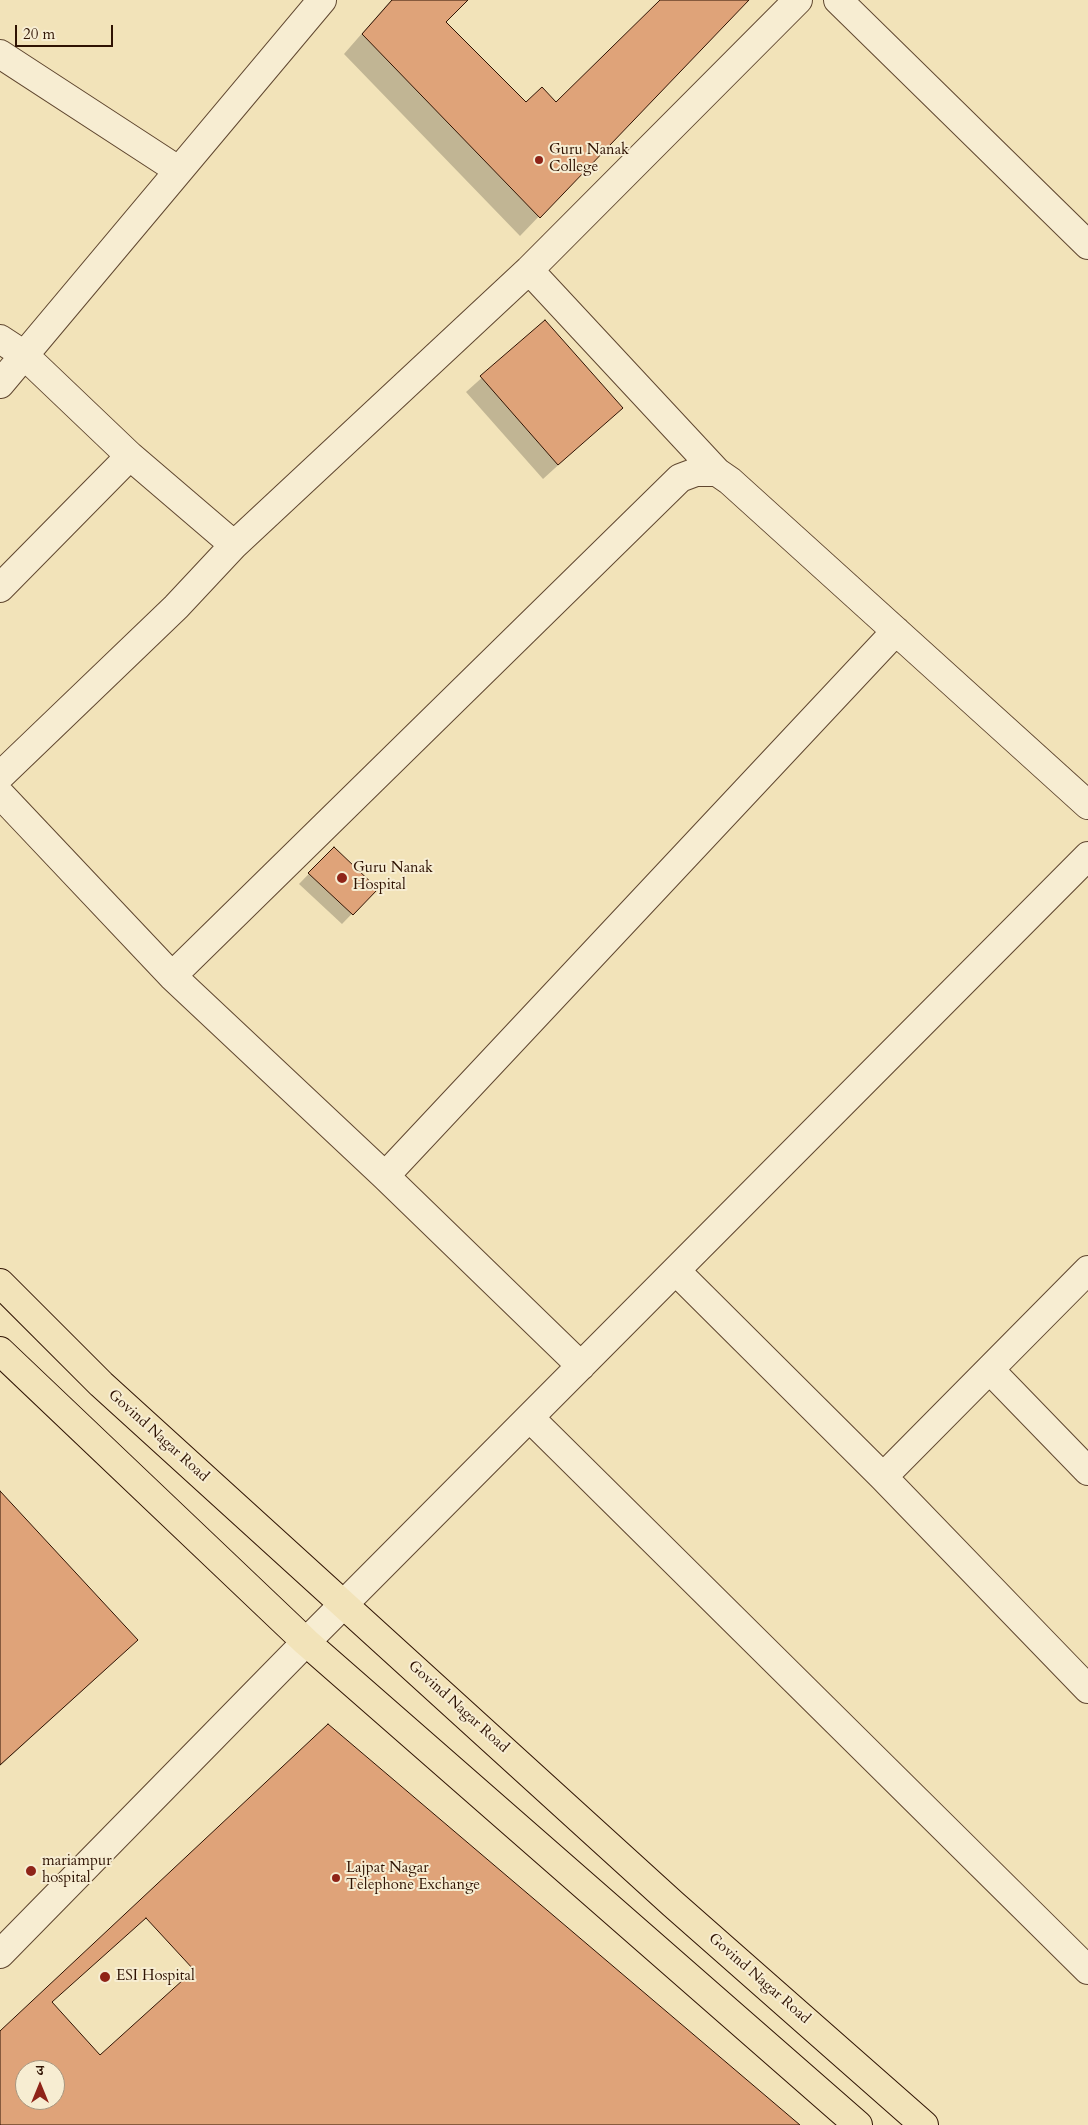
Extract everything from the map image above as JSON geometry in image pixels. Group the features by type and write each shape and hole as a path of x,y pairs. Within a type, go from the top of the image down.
{"main road":[{"name":"Govind Nagar Road","path":"0,1283 101,1384 673,1904 924,2125"},
{"path":"2,1358 306,1642 858,2125"}],"street":[{"path":"0,384 322,0"},
{"path":"0,776 176,607 234,545 529,270 798,0"},
{"path":"838,0 1088,245"},
{"path":"0,54 178,170"},
{"path":"529,270 717,472 730,481 1088,805"},
{"path":"0,339 24,354 130,456 234,545"},
{"path":"0,588 130,456"},
{"path":"172,976 680,478 696,472 717,472"},
{"path":"385,1176 896,631"},
{"path":"0,794 172,976 385,1176 581,1366"},
{"path":"0,1954 306,1642 1088,856"},
{"path":"883,1476 1088,1270"},
{"path":"676,1271 883,1476 1088,1689"},
{"path":"990,1370 1088,1471"},
{"path":"530,1418 1088,1970"}],"building":[{"name":"Guru Nanak College","path":"392,0 468,0 446,22 526,102 542,87 556,102 660,0 749,0 540,218 362,34"},
{"path":"545,320 623,408 558,465 480,376"},
{"path":"334,847 378,889 353,915 308,873"},
{"path":"0,1491 138,1640 0,1765"},
{"name":"Lajpat Nagar Telephone Exchange","path":"328,1724 800,2125 0,2125 0,2031"},
{"path":"146,1918 194,1970 100,2055 52,2002"}],"place":[{"name":"Guru Nanak College","path":"539,160"},
{"name":"Guru Nanak Hospital","path":"342,878"},
{"name":"mariampur hospital","path":"31,1871"},
{"name":"Lajpat Nagar Telephone Exchange","path":"336,1878"},
{"name":"ESI Hospital","path":"105,1977"}]}
